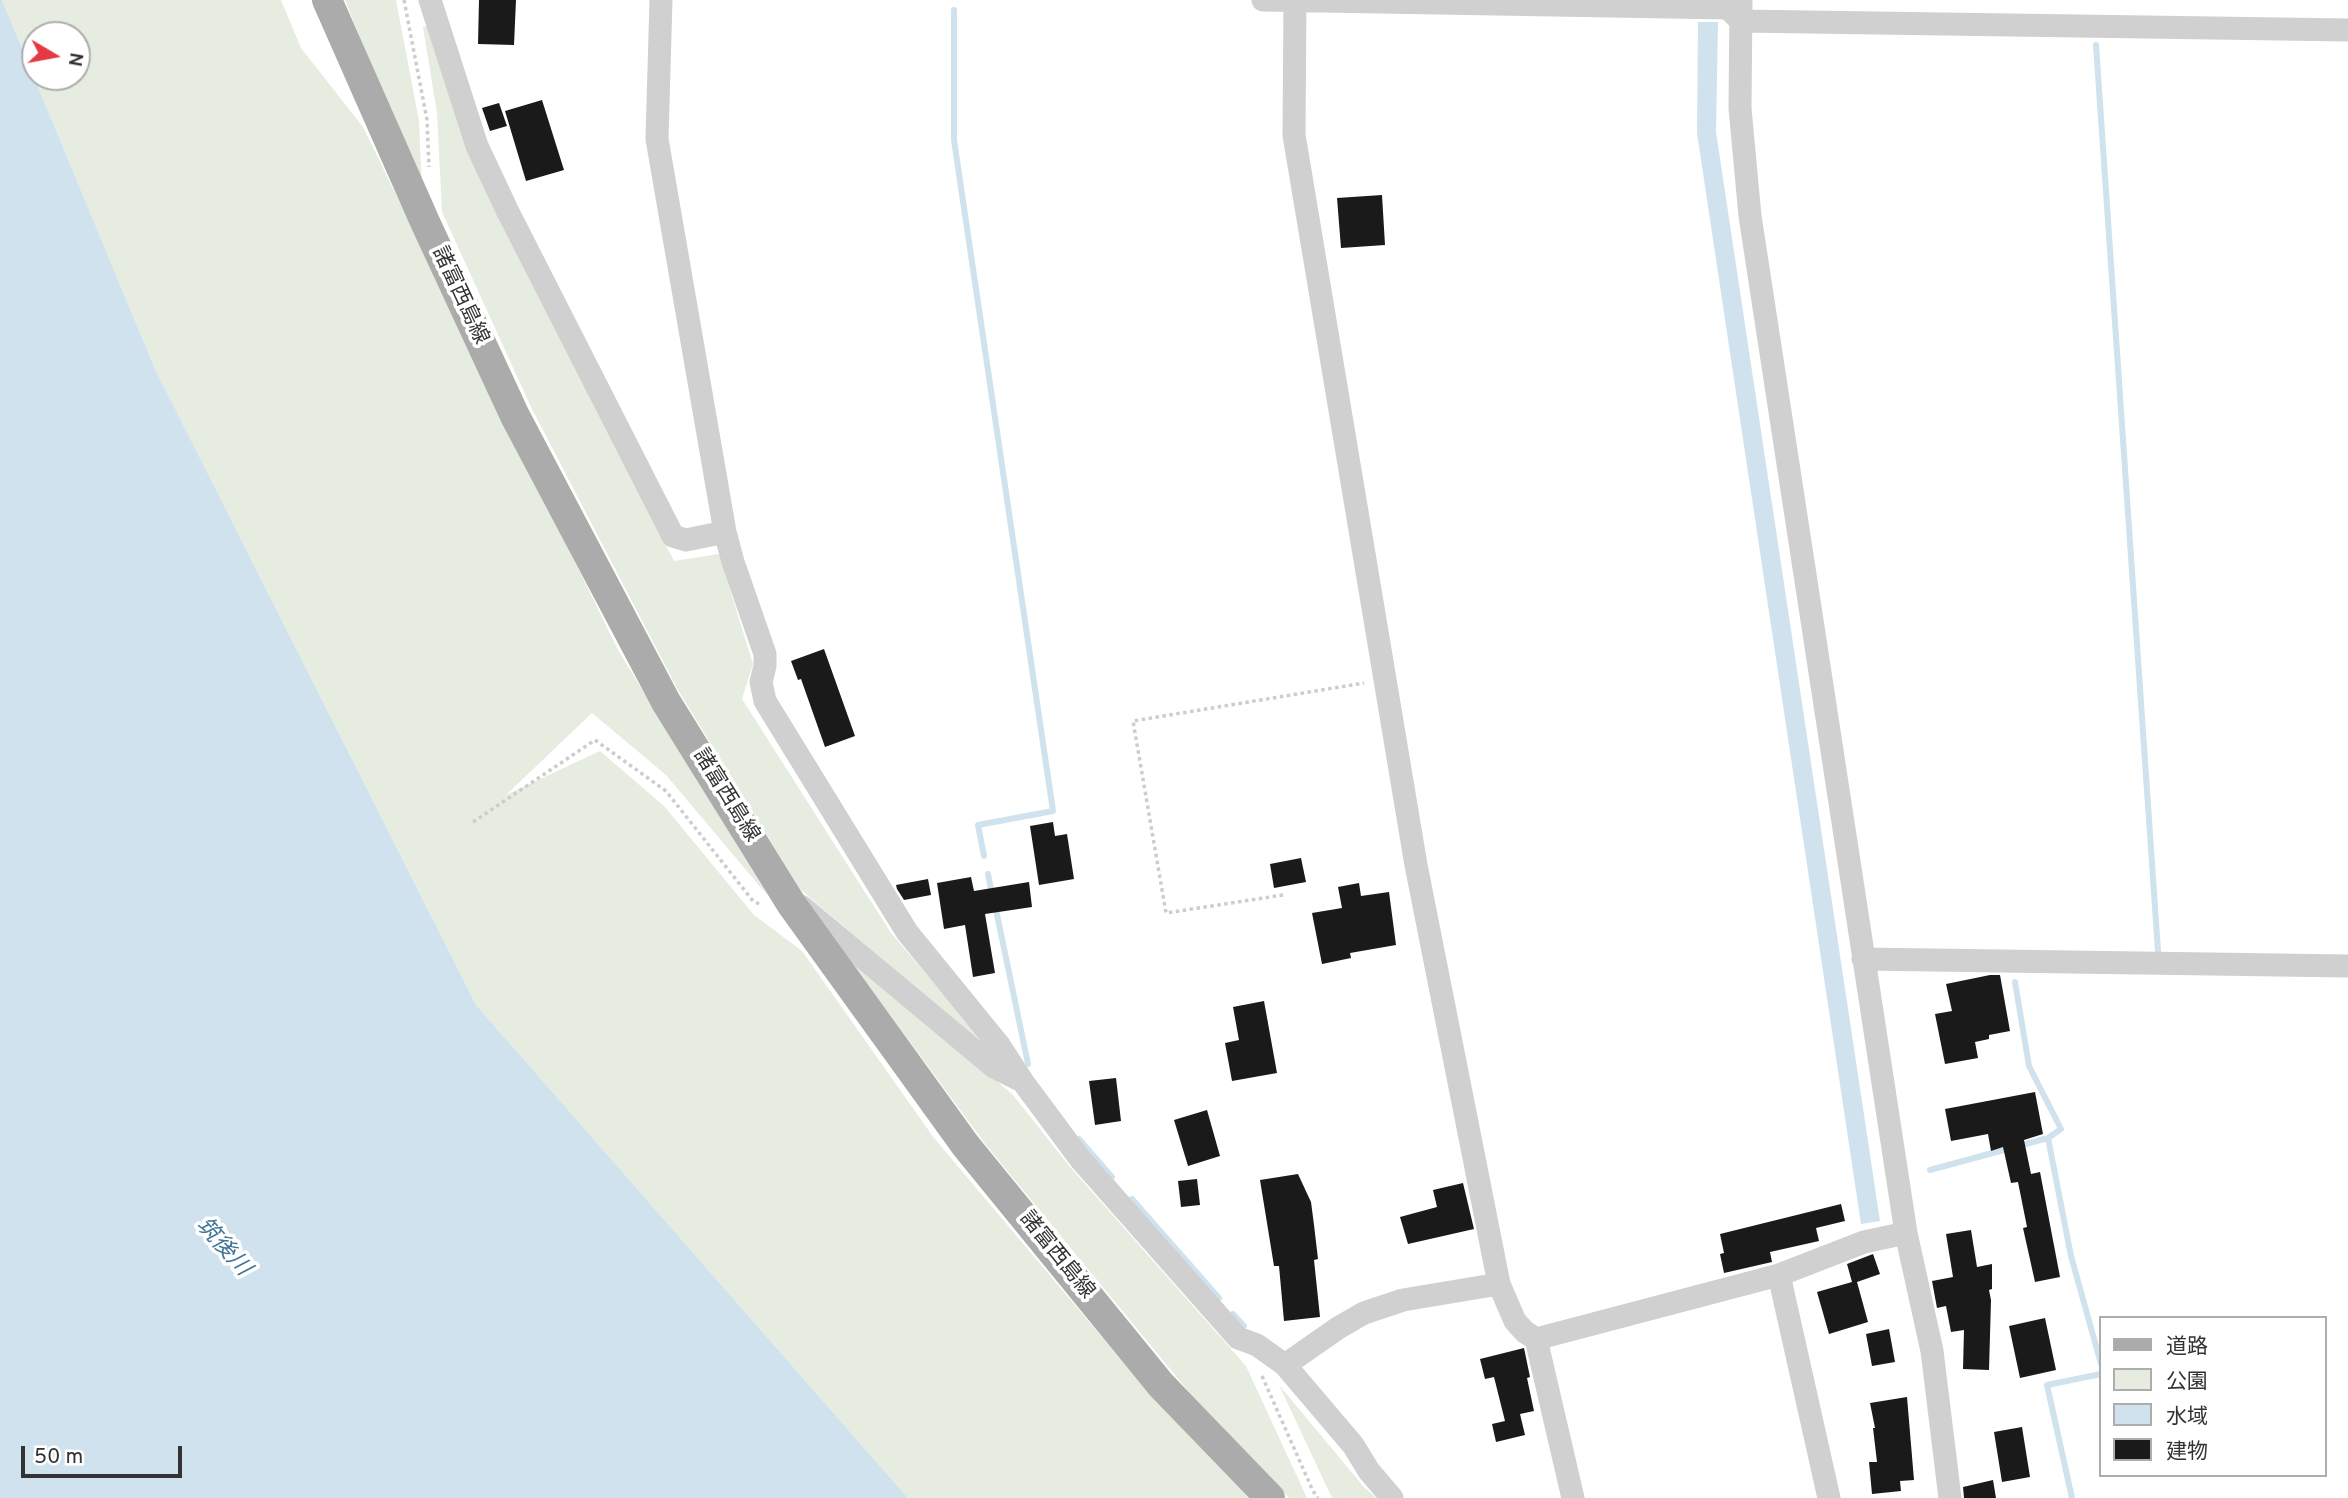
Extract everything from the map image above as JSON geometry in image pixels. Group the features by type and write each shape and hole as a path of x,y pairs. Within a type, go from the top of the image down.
{"main road":[{"name":"諸富西島線","path":"327,0 425,222 515,416 666,702 792,905 966,1146 1161,1385 1270,1498"}],"street":[{"path":"430,0 482,157 506,210 673,536 687,540 725,533"},
{"path":"661,0 657,139 725,533 765,654 761,682 765,701 907,932 999,1045 1081,1160 1238,1338 1257,1345 1285,1365 1353,1445 1369,1471 1392,1498"},
{"path":"1263,0 1728,8 2348,30"},
{"path":"1295,0 1294,135 1416,865 1499,1284 1515,1321 1536,1339 1573,1498"},
{"path":"1741,10 1740,108 1750,216 1906,1233 1932,1351 1950,1498"},
{"path":"792,905 803,906 994,1066 1023,1082"},
{"path":"1863,958 2348,966"},
{"path":"1536,1339 1779,1275 1864,1242 1906,1233"},
{"path":"1779,1275 1829,1498"},
{"path":"1285,1365 1364,1313 1403,1300 1499,1284"}],"path":[{"path":"404,0 427,120 429,169"},
{"path":"1283,895 1166,913 1133,721 1384,680"},
{"path":"472,822 595,740 666,791 753,901 777,915 792,905"},
{"path":"1257,1345 1258,1368 1312,1491 1318,1498"}],"green space":[{"path":"2,0 281,0 301,48 363,127 618,650 768,896 666,775 592,713 506,795 600,751 664,806 754,915 802,951 934,1138 1155,1400 1249,1498 908,1498 476,1005 155,369 40,91 91,91 91,21 21,21 21,46"},
{"path":"345,0 396,0 419,121 422,193"},
{"path":"430,26 475,168 674,561 719,554 753,664 742,699 891,933 997,1057 800,889 678,690 531,407 442,212 437,113 423,27"},
{"path":"837,943 1013,1095 1070,1167 1246,1366 1307,1498 1289,1498 1189,1392 986,1145"},
{"path":"1279,1385 1363,1486 1376,1498 1332,1498"}],"water":[{"name":"筑後川","path":"2,0 21,46 21,91 40,91 155,369 476,1005 908,1498 0,1498"},
{"path":"1698,22 1718,22 1716,132 1880,1221 1861,1224 1697,133"}],"building":[{"path":"479,0 516,0 514,45 478,44"},
{"path":"542,100 564,170 526,181 505,111"},
{"path":"499,103 507,126 490,131 482,108"},
{"path":"1382,195 1385,245 1341,248 1337,198"},
{"path":"824,649 855,736 825,747 801,679 798,680 791,661"},
{"path":"1053,822 1055,836 1067,834 1074,879 1039,885 1030,826"},
{"path":"1301,858 1306,882 1274,888 1270,864"},
{"path":"971,877 974,891 1029,882 1032,907 985,914 995,973 973,977 965,925 944,929 937,883"},
{"path":"928,879 931,895 904,900 897,889 896,885"},
{"path":"1359,883 1361,896 1389,892 1396,945 1350,953 1351,958 1322,964 1312,913 1342,908 1338,887"},
{"path":"2000,975 2010,1031 1989,1035 1989,1039 1975,1042 1978,1058 1945,1064 1935,1014 1952,1011 1946,984"},
{"path":"1264,1001 1277,1073 1232,1081 1225,1043 1239,1040 1233,1007"},
{"path":"1116,1078 1121,1121 1095,1125 1089,1081"},
{"path":"2035,1092 2043,1134 2024,1140 2031,1174 2040,1172 2060,1277 2035,1282 2023,1228 2027,1227 2018,1182 2011,1183 2003,1147 1991,1151 1988,1134 1951,1141 1945,1109"},
{"path":"1207,1110 1220,1156 1188,1166 1174,1120"},
{"path":"1298,1174 1311,1202 1318,1259 1314,1260 1320,1317 1284,1321 1279,1266 1274,1266 1260,1180"},
{"path":"1197,1179 1200,1205 1181,1207 1178,1181"},
{"path":"1463,1183 1474,1229 1408,1244 1400,1217 1437,1207 1433,1190"},
{"path":"1841,1204 1845,1221 1816,1228 1819,1241 1770,1252 1772,1262 1724,1273 1720,1234"},
{"path":"1971,1230 1977,1267 1992,1264 1992,1289 1989,1290 1989,1370 1963,1369 1964,1330 1951,1332 1946,1306 1937,1308 1932,1281 1953,1277 1946,1234"},
{"path":"1873,1254 1880,1274 1857,1282 1868,1322 1829,1334 1817,1292 1852,1282 1847,1264"},
{"path":"2045,1318 2056,1370 2020,1378 2009,1326"},
{"path":"1889,1329 1895,1362 1872,1366 1866,1334"},
{"path":"1524,1348 1534,1411 1520,1414 1525,1435 1496,1442 1492,1424 1505,1421 1494,1377 1485,1379 1480,1359"},
{"path":"1907,1397 1914,1480 1900,1481 1901,1491 1872,1494 1869,1462 1877,1462 1870,1403"},
{"path":"2022,1427 2030,1477 2002,1482 1994,1432"},
{"path":"1993,1480 1996,1498 1964,1498 1963,1487"}],"waterway":[{"path":"954,10 954,140 1053,811 978,825 984,856"},
{"path":"2096,45 2158,951"},
{"path":"988,874 992,894"},
{"path":"995,905 1028,1064"},
{"path":"2015,982 2029,1066 2061,1129 2048,1138"},
{"path":"1930,1170 2048,1138 2071,1256 2100,1360"},
{"path":"1079,1139 1112,1177"},
{"path":"1132,1199 1219,1298"},
{"path":"1233,1314 1244,1326"},
{"path":"2072,1498 2047,1385 2100,1374"}]}
